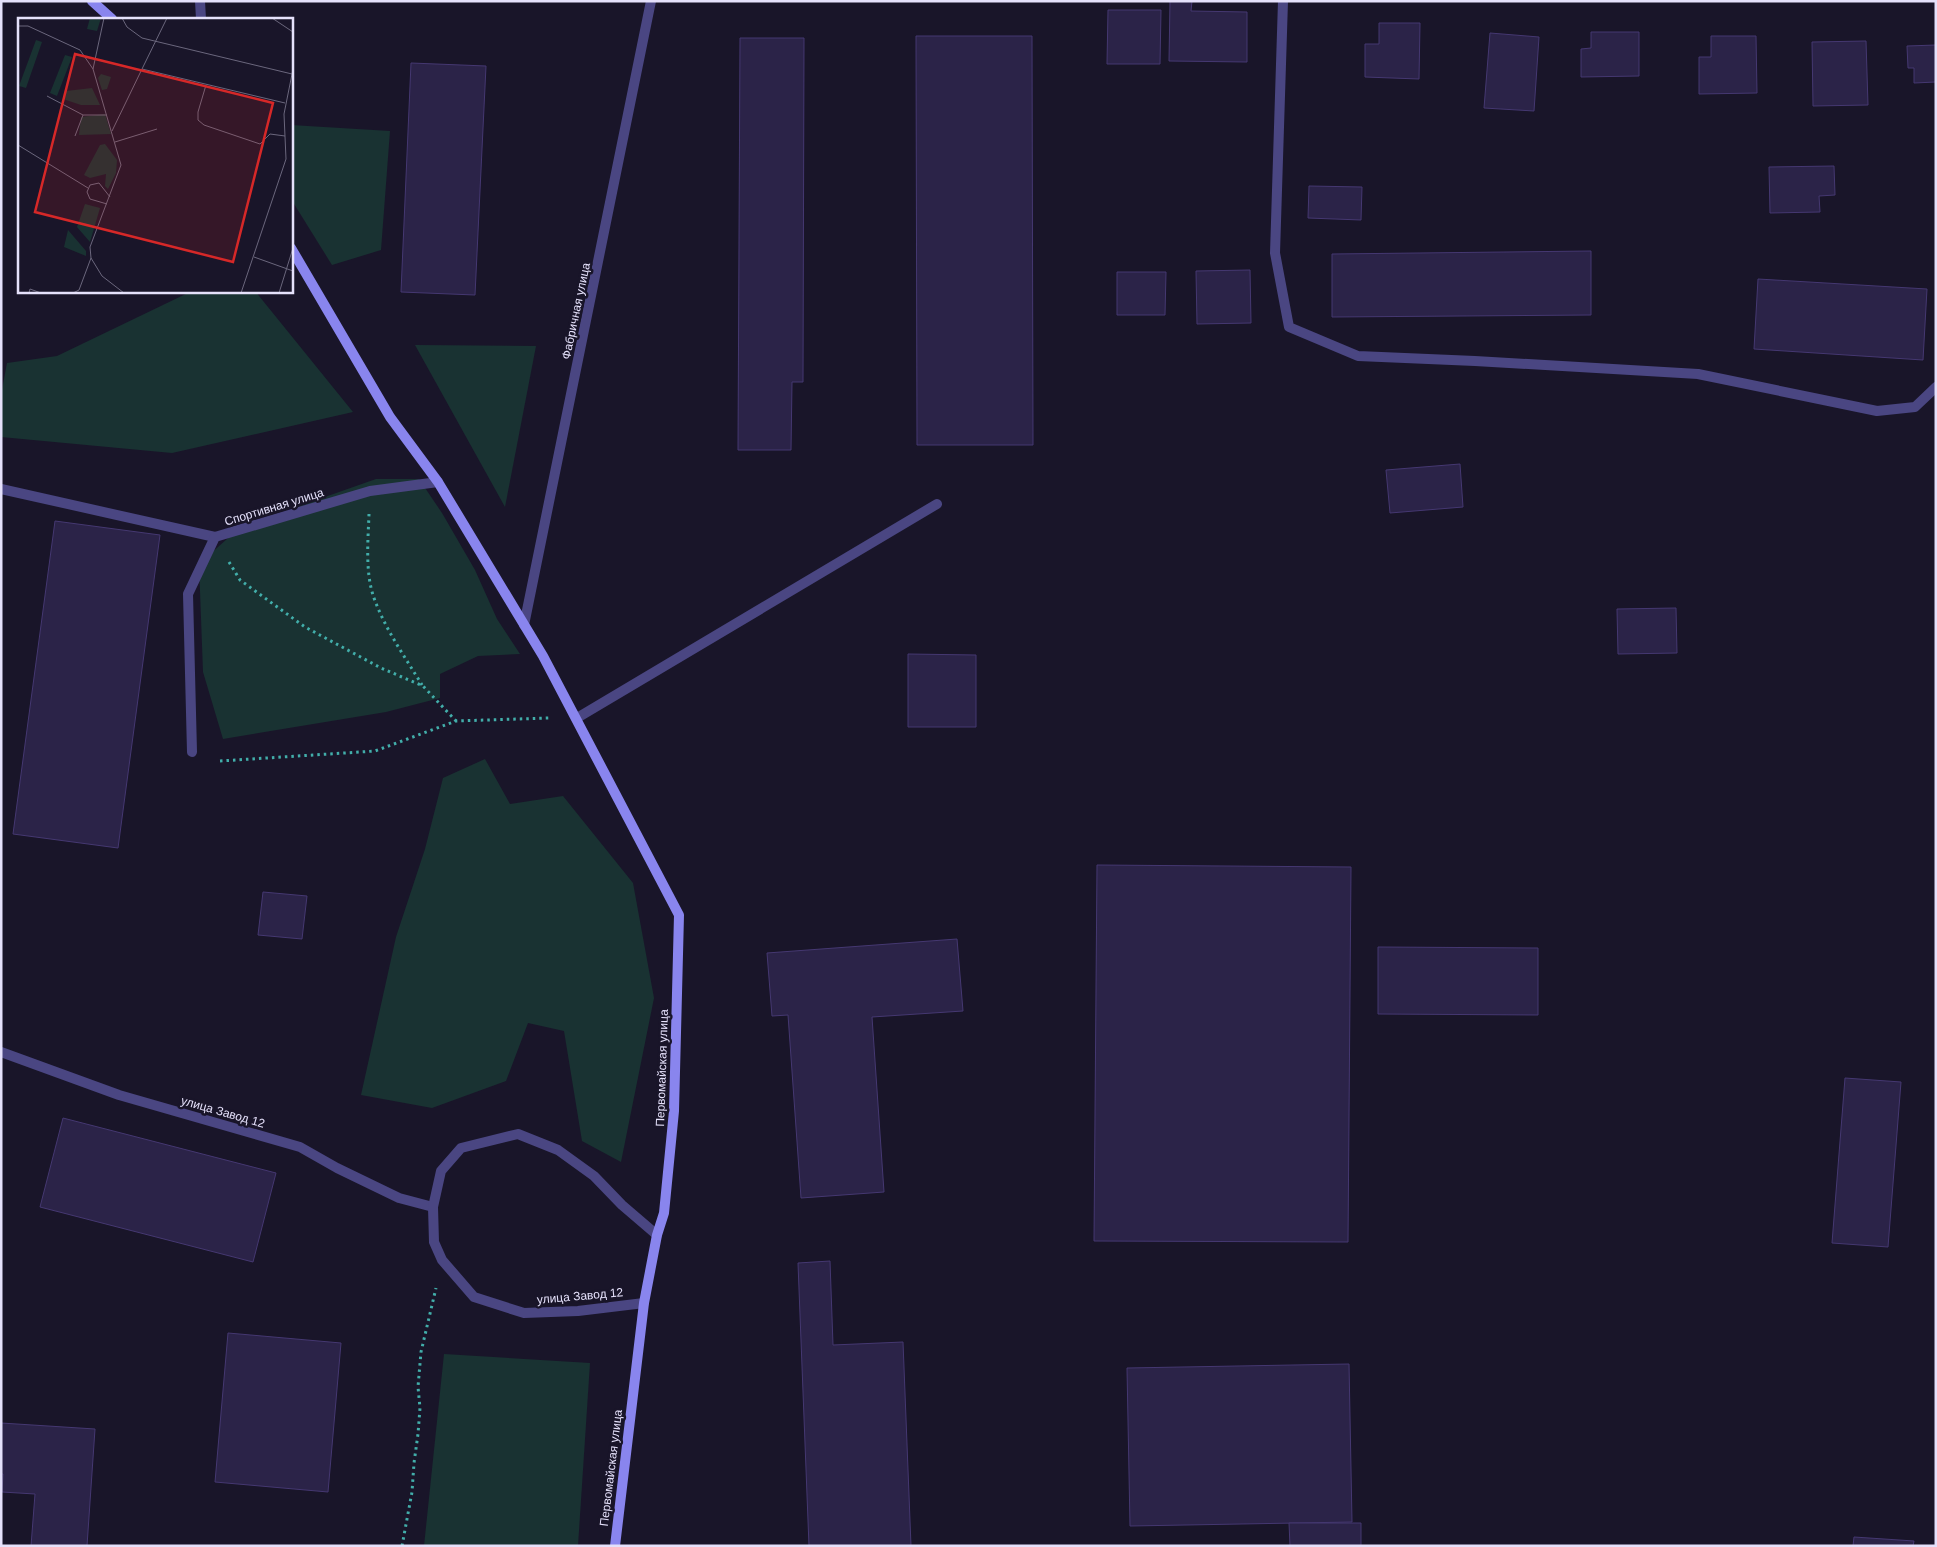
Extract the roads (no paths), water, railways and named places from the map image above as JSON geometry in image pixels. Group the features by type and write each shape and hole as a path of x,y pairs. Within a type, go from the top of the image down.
{"street":[{"path":"92,1 111,18"},
{"path":"200,1 201,18"},
{"name":"Фабричная улица","path":"524,625 651,1"},
{"path":"1283,1 1275,253 1289,327 1358,356 1698,374 1877,411 1915,407 1936,387"},
{"path":"292,250 390,417 438,482 524,625"},
{"name":"Спортивная улица","path":"192,752 188,594 216,538 370,491 438,482"},
{"path":"1,489 216,538"},
{"path":"577,718 937,504"},
{"name":"Первомайская улица","path":"524,625 577,718 679,915 674,1111 664,1213 657,1235 644,1303 615,1546"},
{"name":"улица Завод 12","path":"1,1052 119,1095 300,1147 337,1168 399,1198 433,1207"},
{"name":"улица Завод 12","path":"644,1303 578,1311 524,1313 474,1296 442,1260 434,1242 433,1207 440,1171 461,1148 518,1134 558,1150 594,1176 657,1235"}]}
